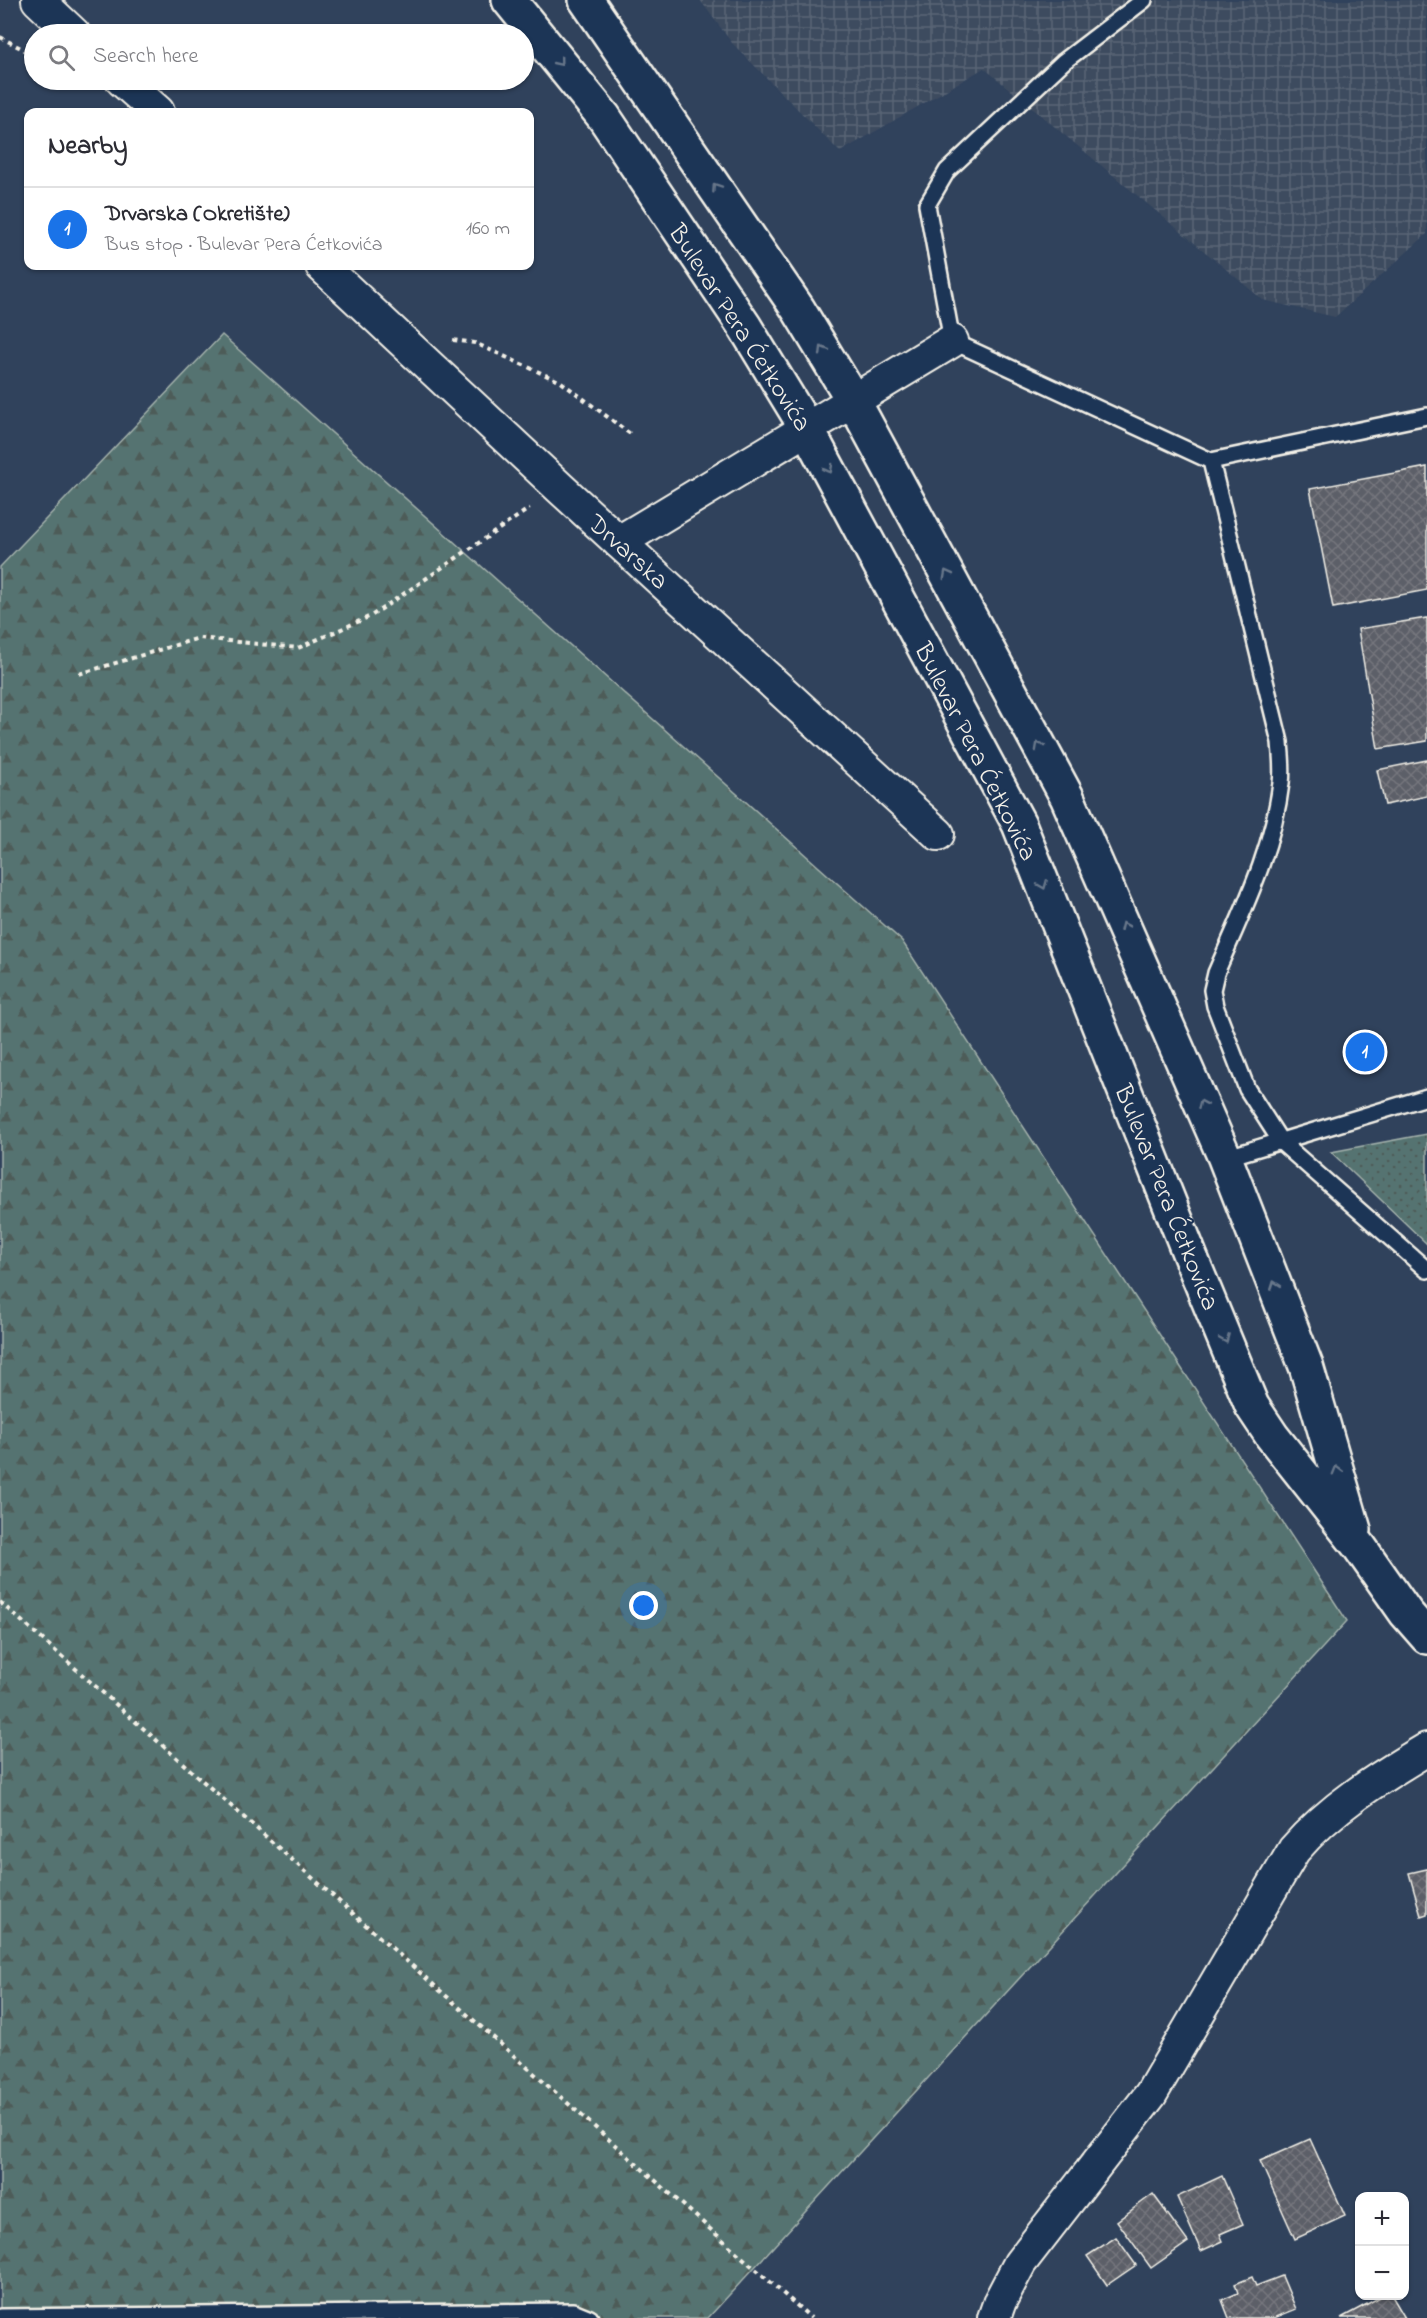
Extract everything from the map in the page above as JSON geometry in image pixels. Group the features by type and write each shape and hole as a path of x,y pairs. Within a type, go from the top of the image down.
{"main road":[{"name":"Bulevar Pera Ćetkovića","path":"509,0 528,24"},
{"name":"Bulevar Pera Ćetkovića","path":"586,0 798,309 853,400 1067,797 1225,1158 1306,1366 1359,1546"},
{"name":"Bulevar Pera Ćetkovića","path":"534,31 604,117 745,327 807,429 1019,824 1252,1406 1272,1436 1359,1546 1406,1613 1427,1637"}],"street":[{"path":"38,0 63,24"},
{"path":"134,90 154,108"},
{"name":"Drvarska","path":"326,270 560,488 938,834"},
{"path":"619,542 952,341"},
{"path":"994,2318 1000,2301 1020,2263 1151,2094 1294,1850 1318,1826 1378,1778 1427,1749"}],"lane":[{"path":"1144,0 1063,62 947,171 927,205 952,341 1211,460 1427,416"},
{"path":"1211,460 1280,742 1282,781 1275,822 1260,870 1215,973 1212,990 1215,1006 1247,1089 1281,1142 1427,1270"},
{"path":"1225,1158 1427,1097"},
{"path":"0,2317 573,2311 590,2318"}],"path":[{"path":"0,37 24,50"},
{"path":"417,355 449,340 475,343 561,382 633,436"},
{"path":"79,674 200,638 298,648 371,616 560,488"},
{"path":"0,1602 811,2318"}],"shaded area":[{"path":"700,0 1427,0 1427,234 1335,317 1263,300 984,68 840,152 732,43"}],"green space":[{"path":"222,335 902,941 1347,1621 708,2318 0,2318 0,567"},
{"path":"1427,1134 1427,1244 1331,1152"}],"building":[{"path":"1427,467 1427,590 1333,608 1310,489"},
{"path":"1427,618 1427,741 1378,749 1358,629"},
{"path":"1427,760 1427,796 1385,805 1377,770"},
{"path":"1427,1869 1427,1914 1421,1916 1409,1873"},
{"path":"1310,2139 1345,2216 1295,2239 1260,2161"},
{"path":"1222,2176 1243,2224 1220,2234 1223,2241 1201,2251 1177,2197"},
{"path":"1153,2194 1188,2242 1151,2268 1117,2221"},
{"path":"1116,2237 1136,2265 1107,2285 1087,2256"},
{"path":"1282,2276 1296,2309 1274,2318 1229,2318 1222,2300 1238,2293 1235,2284 1252,2277 1256,2286"},
{"path":"1375,2300 1394,2300 1405,2318 1341,2318"}],"place":[{"name":"Drvarska (Okretište)","path":"1365,1052"}]}
